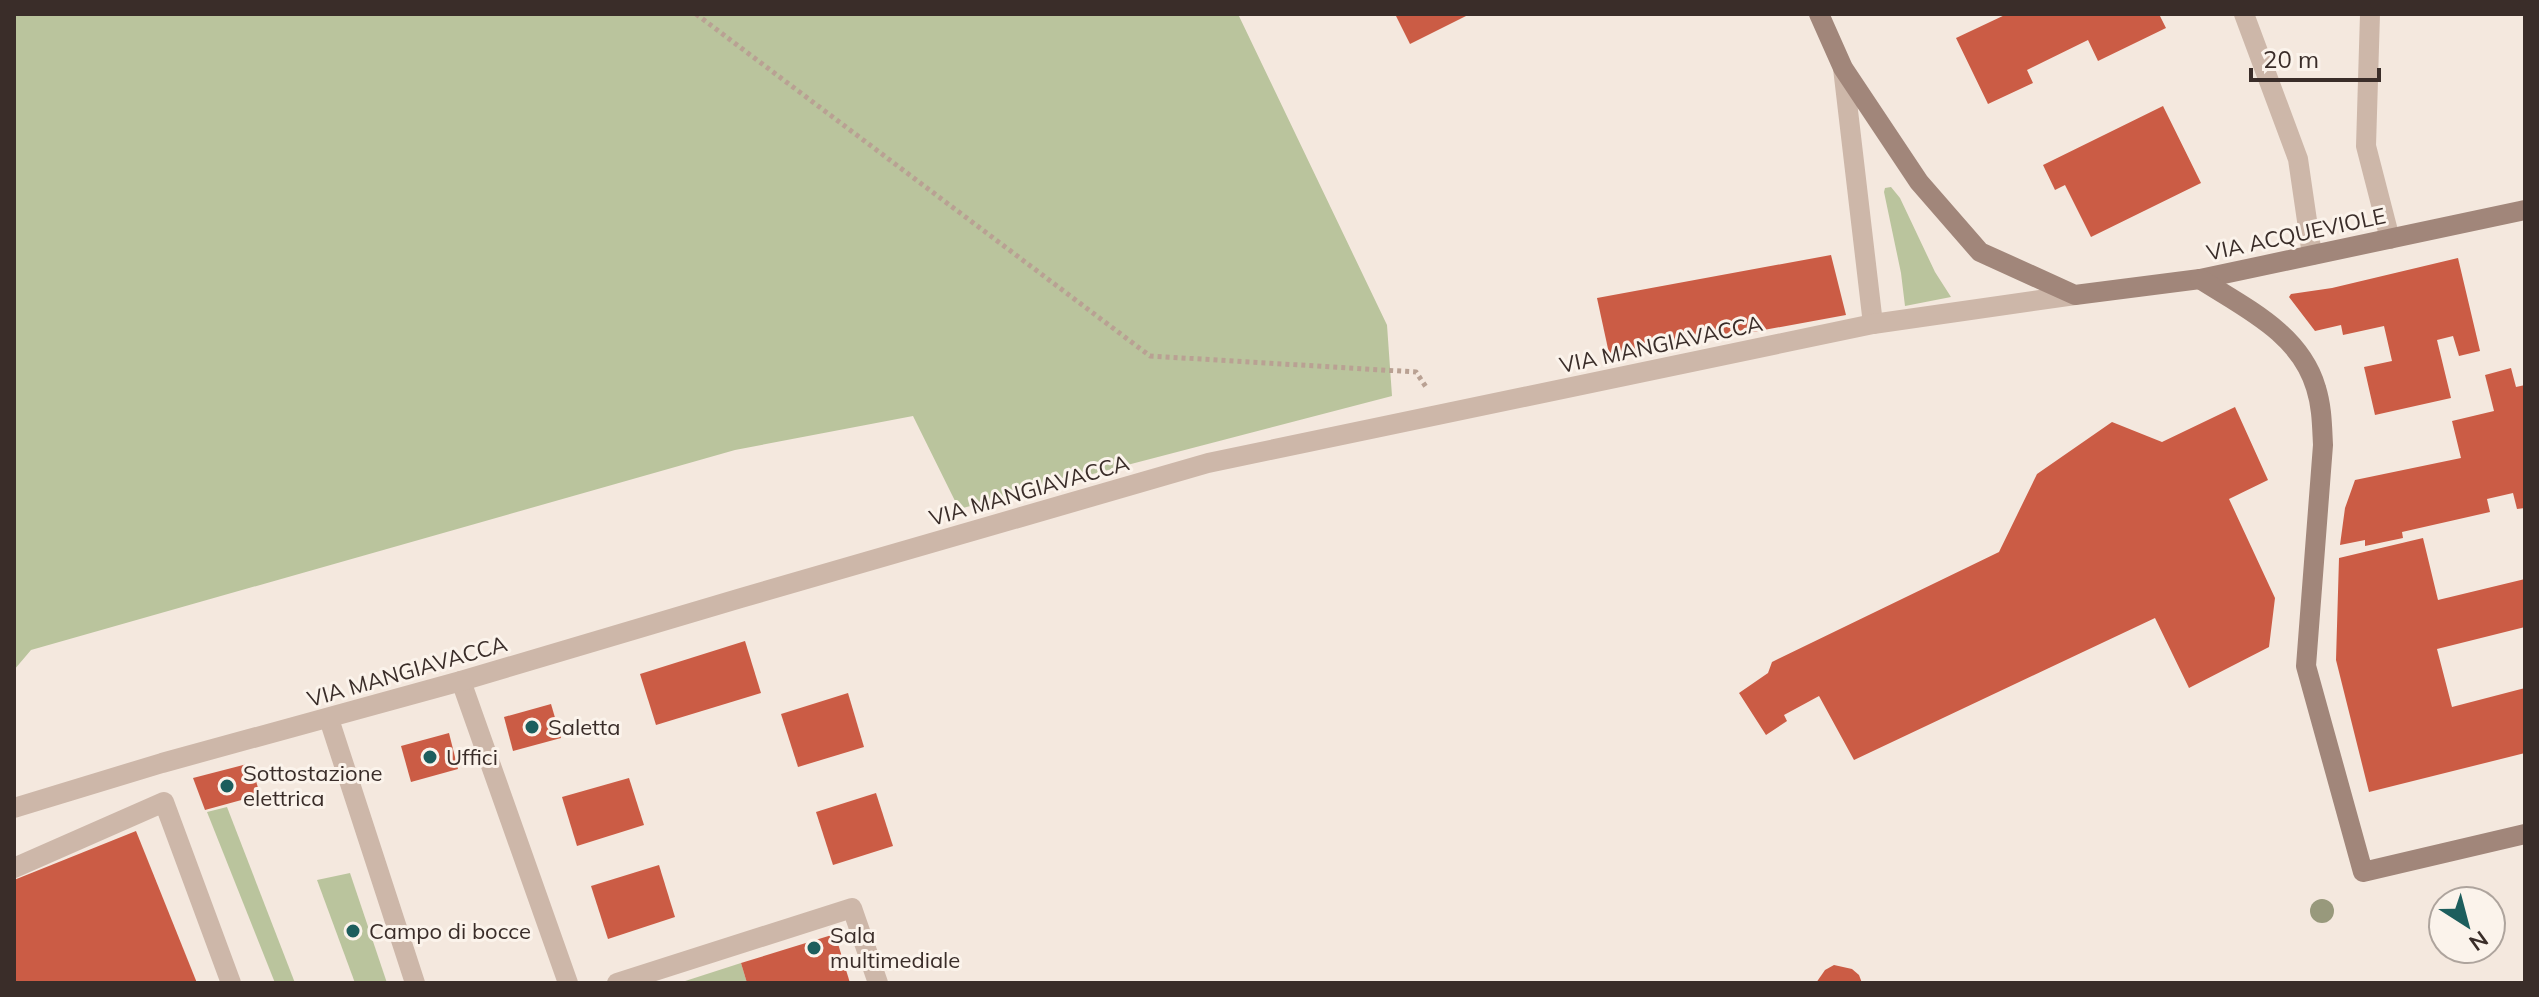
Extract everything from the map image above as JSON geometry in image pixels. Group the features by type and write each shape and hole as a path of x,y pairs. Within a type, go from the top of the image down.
{"main road":[{"path":"1819,14 1843,68 1919,182 1980,252 2075,295"},
{"name":"VIA ACQUEVIOLE","path":"2075,295 2200,279 2525,210"},
{"path":"2200,279 2262,318 2289,340 2310,370 2316,388 2321,409 2323,445 2306,666 2363,872 2525,834"}],"street":[{"path":"2244,14 2298,159 2312,255"},
{"path":"2370,14 2366,146 2390,239"},
{"path":"1843,68 1873,324"},
{"name":"VIA MANGIAVACCA","path":"14,808 1208,463 1873,324 2075,295"},
{"path":"461,681 568,983"},
{"path":"329,719 415,983"},
{"path":"14,868 164,802 231,983"},
{"path":"617,983 852,908 878,983"}],"path":[{"path":"696,14 1150,356 1416,372 1445,414"}],"green space":[{"path":"14,14 1238,14 1387,325 1392,396 959,509 913,416 735,450 31,650 14,670"},
{"path":"1891,187 1900,198 1935,272 1951,297 1905,306 1884,192 1885,188"},
{"path":"227,807 295,983 275,983 207,812"},
{"name":"Campo di bocce","path":"350,873 387,983 355,983 317,880"},
{"path":"741,963 747,983 679,983"}],"building":[{"path":"1395,14 1470,14 1410,44"},
{"path":"2007,14 2159,14 2166,28 2098,61 2088,40 2027,70 2033,83 1988,104 1956,38"},
{"path":"2163,106 2201,183 2091,237 2065,185 2055,190 2043,165"},
{"path":"1831,255 1846,315 1610,358 1597,298"},
{"path":"2458,258 2480,351 2459,356 2453,336 2437,340 2451,398 2375,415 2364,367 2392,361 2384,326 2343,335 2341,325 2315,331 2289,297 2291,294 2332,288"},
{"path":"2511,368 2516,387 2525,385 2525,508 2517,509 2513,493 2487,499 2490,512 2402,532 2403,538 2365,546 2365,540 2340,545 2345,508 2355,480 2461,458 2452,421 2494,411 2485,375"},
{"path":"2235,407 2268,480 2229,499 2275,598 2269,647 2189,688 2155,618 1854,760 1819,696 1784,715 1787,721 1766,735 1739,693 1768,673 1772,662 1999,552 2037,474 2112,422 2162,442"},
{"path":"2423,538 2438,600 2525,579 2525,627 2437,649 2452,707 2525,688 2525,753 2369,792 2336,660 2339,558"},
{"path":"745,641 761,693 656,725 640,674"},
{"path":"848,693 864,747 798,767 781,714"},
{"name":"Saletta","path":"551,704 561,738 513,751 504,717"},
{"name":"Uffici","path":"449,733 458,769 411,782 401,746"},
{"name":"Sottostazione elettrica","path":"251,763 260,795 205,810 193,778"},
{"path":"629,778 644,825 577,846 562,797"},
{"path":"876,793 893,846 833,865 816,812"},
{"path":"136,831 197,983 14,983 14,880"},
{"path":"659,865 675,917 608,939 591,886"},
{"name":"Sala multimediale","path":"835,934 850,983 747,983 741,963"},
{"path":"1834,965 1852,969 1862,983 1816,983 1825,970"}],"place":[{"name":"Saletta","path":"532,727"},
{"name":"Uffici","path":"430,757"},
{"name":"Sottostazione elettrica","path":"227,786"},
{"name":"Campo di bocce","path":"353,931"},
{"name":"Sala multimediale","path":"814,948"}]}
